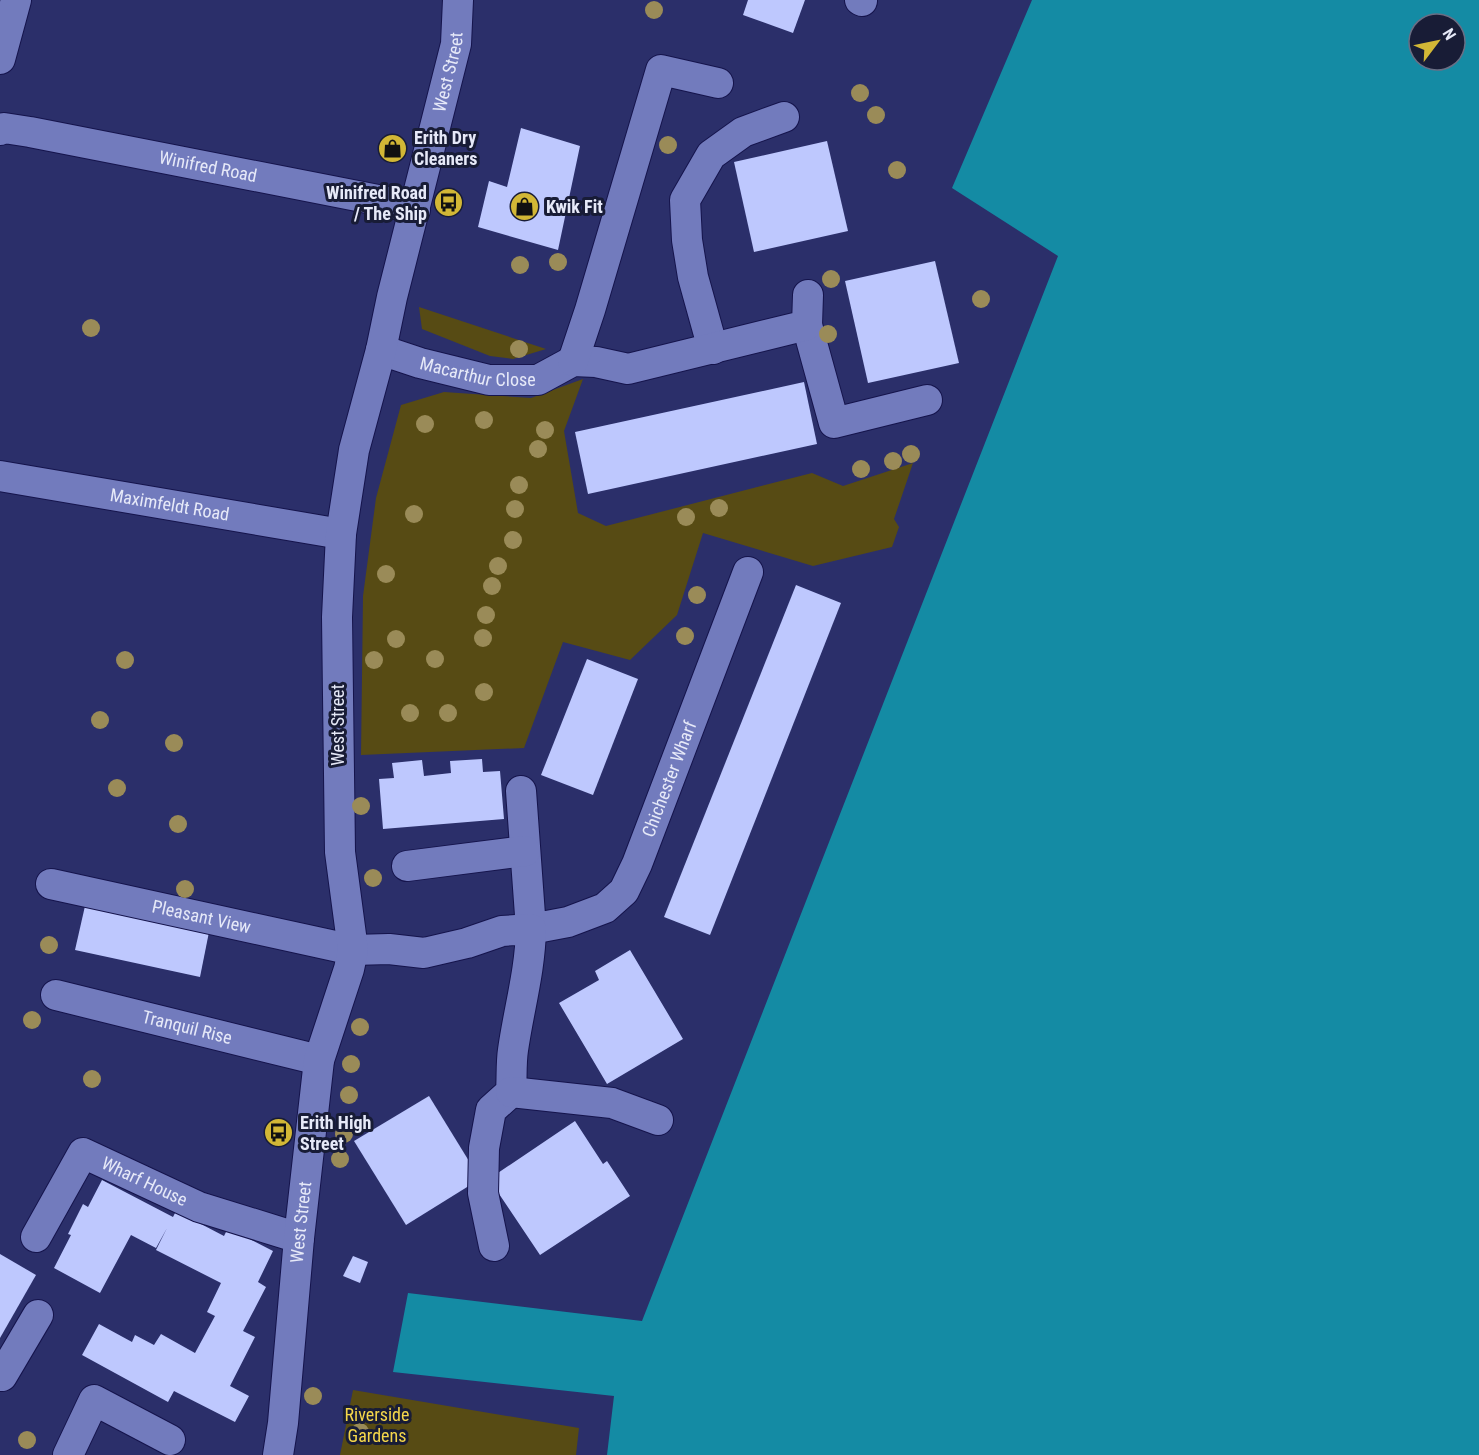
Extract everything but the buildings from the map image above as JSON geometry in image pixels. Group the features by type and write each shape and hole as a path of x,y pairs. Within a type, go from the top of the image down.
{"street":[{"path":"0,59 16,0"},
{"name":"West Street","path":"278,1455 284,1423 299,1238 320,1060 353,950 340,852 337,617 341,534 354,450 381,350 392,297 456,44 458,0"},
{"path":"718,83 661,70 573,361 596,362 628,369 807,325"},
{"path":"713,349 693,277 687,240 685,200 711,155 743,132 784,117"},
{"name":"Winifred Road","path":"2,121 393,203 415,210"},
{"path":"808,295 807,325 834,423 927,400"},
{"name":"Macarthur Close","path":"381,350 420,363 489,380 538,380 573,361"},
{"name":"Maximfeldt Road","path":"0,476 341,534"},
{"name":"Chichester Wharf","path":"353,950 390,949 424,953 467,943 502,931 531,929 568,922 604,908 624,891 637,864 748,572"},
{"path":"494,1246 483,1193 484,1148 491,1110 511,1092 512,1052 531,952 521,791"},
{"path":"407,866 525,851"},
{"name":"Pleasant View","path":"51,884 353,950"},
{"name":"Tranquil Rise","path":"56,995 320,1060"},
{"path":"511,1092 612,1103 658,1119"},
{"name":"Wharf House","path":"36,1237 83,1153 199,1207 299,1238"},
{"path":"0,1374 2,1376 38,1315"},
{"path":"68,1455 94,1400 170,1440"}],"green space":[{"path":"419,307 546,349 513,359 490,356 422,329"},
{"path":"583,379 564,431 578,513 606,526 812,473 843,486 913,463 894,519 899,527 892,547 813,566 703,533 677,615 630,660 563,642 524,748 361,755 363,596 376,498 401,405 444,392 531,398"},
{"name":"Riverside Gardens","path":"353,1390 579,1428 576,1455 340,1455"}],"water":[{"path":"1032,0 1479,0 1479,1455 607,1455 614,1396 393,1372 408,1293 642,1321 1058,256 952,188"}],"place":[{"name":"Erith Dry Cleaners","path":"393,148"},
{"name":"Winifred Road / The Ship","path":"448,203"},
{"name":"Kwik Fit","path":"525,207"},
{"name":"Erith High Street","path":"279,1133"}]}
